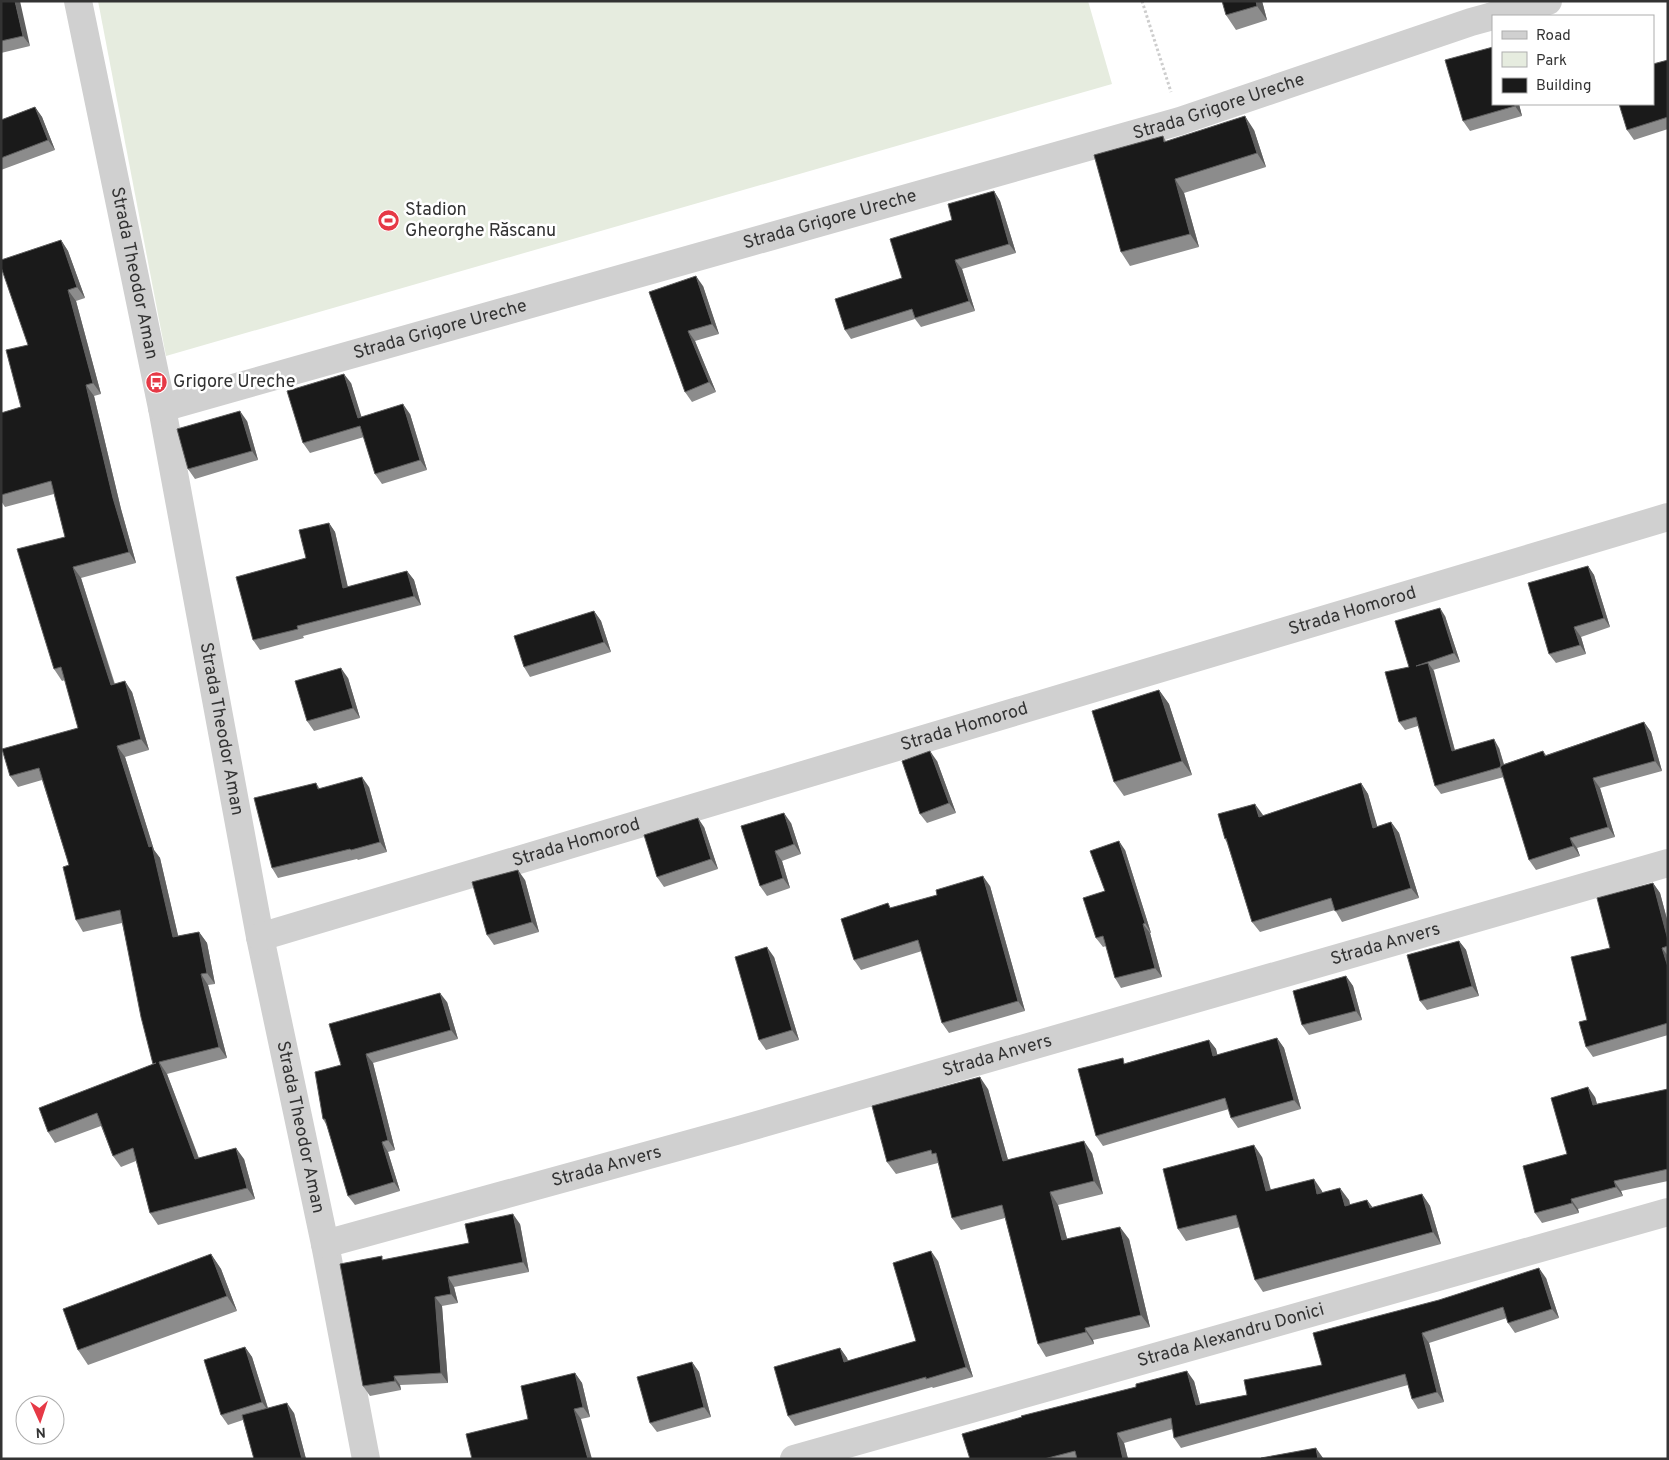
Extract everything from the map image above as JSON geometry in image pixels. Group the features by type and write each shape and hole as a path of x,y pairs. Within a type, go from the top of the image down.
{"street":[{"name":"Strada Theodor Aman","path":"78,1 162,408 260,937 325,1244 366,1459"},
{"name":"Strada Grigore Ureche","path":"162,408 1180,121 1481,14 1548,1"},
{"name":"Strada Homorod","path":"260,937 1668,517"},
{"name":"Strada Anvers","path":"325,1244 736,1131 1668,863"},
{"name":"Strada Alexandru Donici","path":"794,1459 1668,1212"}],"path":[{"path":"1142,1 1180,121"}],"green space":[{"name":"Stadion Gheorghe Răscanu","path":"98,1 1088,1 1112,84 166,356"}],"building":[{"path":"1,1 15,1 23,36 1,41"},
{"path":"1222,1 1256,1 1257,6 1226,15"},
{"path":"1492,47 1492,105 1515,106 1463,121 1445,60"},
{"path":"1668,60 1668,117 1627,130 1619,105 1654,105 1654,64"},
{"path":"35,107 48,140 1,158 1,120"},
{"path":"1245,116 1257,153 1175,179 1190,234 1121,252 1094,155 1163,136 1164,142"},
{"path":"994,191 1009,244 955,260 969,301 915,318 912,309 845,330 835,299 902,278 890,239 952,220 948,204"},
{"path":"61,240 77,287 68,290 93,383 86,385 113,498 129,552 73,567 111,685 125,681 141,739 117,746 149,847 152,846 173,937 199,932 207,973 201,974 219,1047 159,1062 195,1159 236,1148 247,1188 150,1213 133,1148 113,1156 97,1113 48,1132 39,1108 156,1063 153,1064 141,1017 120,910 76,920 63,867 69,865 39,768 10,776 2,749 78,728 61,667 54,669 17,549 65,537 51,481 1,495 1,413 21,407 6,350 28,345 1,267 1,260"},
{"path":"696,276 712,324 688,331 709,382 685,392 649,292"},
{"path":"344,374 358,418 403,404 420,460 375,474 360,426 303,443 287,391"},
{"path":"240,411 252,451 188,469 177,429"},
{"path":"329,523 343,588 407,571 414,596 297,626 298,629 253,640 236,577 306,558 299,530"},
{"path":"1588,566 1604,618 1574,627 1580,645 1549,654 1528,583"},
{"path":"1440,608 1454,653 1416,666 1428,663 1452,751 1494,739 1501,767 1435,786 1416,717 1399,722 1385,672 1409,667 1395,621"},
{"path":"594,611 604,642 524,667 514,636"},
{"path":"341,668 353,708 307,721 295,681"},
{"path":"1159,690 1182,761 1114,782 1092,711"},
{"path":"1644,722 1655,761 1593,778 1608,827 1570,838 1573,846 1529,860 1500,766 1543,751 1545,756"},
{"path":"930,751 949,803 920,814 902,761"},
{"path":"362,777 380,842 272,868 254,798 316,783 318,789"},
{"path":"1361,783 1373,828 1391,822 1411,888 1335,911 1331,898 1252,922 1218,814 1255,804 1259,817"},
{"path":"784,813 794,844 775,851 783,878 760,886 741,826"},
{"path":"698,818 711,859 657,877 644,835"},
{"path":"1119,841 1145,923 1143,924 1155,968 1115,978 1103,936 1096,938 1083,898 1105,891 1090,851"},
{"path":"518,870 532,922 487,935 472,882"},
{"path":"983,876 1018,1001 942,1023 918,940 854,960 841,919 888,903 890,908 937,895 936,890"},
{"path":"1653,883 1668,940 1668,946 1662,948 1668,967 1668,1023 1586,1047 1579,1022 1587,1020 1571,957 1610,948 1597,898"},
{"path":"1459,941 1472,986 1420,1001 1407,955"},
{"path":"767,947 792,1030 759,1040 735,957"},
{"path":"1346,976 1356,1011 1302,1025 1293,991"},
{"path":"440,993 451,1030 366,1054 388,1140 382,1142 394,1182 348,1196 325,1119 323,1119 315,1072 341,1065 329,1024"},
{"path":"1277,1038 1294,1100 1231,1118 1225,1098 1096,1136 1078,1069 1123,1058 1124,1064 1209,1040 1213,1056"},
{"path":"980,1077 1003,1161 1084,1141 1094,1181 1050,1192 1062,1240 1120,1227 1141,1315 1085,1328 1086,1332 1038,1344 1002,1205 952,1218 936,1153 932,1154 931,1150 887,1162 872,1106"},
{"path":"1588,1087 1593,1105 1668,1089 1668,1169 1614,1181 1616,1187 1571,1199 1572,1203 1535,1213 1523,1166 1567,1154 1551,1098"},
{"path":"1254,1145 1266,1191 1314,1179 1317,1194 1340,1188 1345,1206 1367,1200 1370,1208 1422,1194 1433,1232 1255,1280 1236,1215 1178,1229 1163,1169"},
{"path":"513,1214 523,1262 448,1277 451,1294 435,1297 441,1373 394,1376 395,1381 363,1386 340,1264 382,1256 382,1260 469,1243 465,1224"},
{"path":"931,1251 966,1367 788,1416 774,1367 840,1348 844,1362 916,1341 893,1263"},
{"path":"211,1254 227,1296 78,1350 63,1309"},
{"path":"1539,1268 1552,1309 1508,1323 1503,1307 1422,1333 1437,1392 1412,1399 1405,1374 1174,1438 1171,1418 1117,1433 1123,1459 1077,1459 1075,1451 1044,1459 970,1459 962,1434 1021,1416 1136,1387 1136,1384 1187,1371 1196,1405 1247,1395 1244,1380 1322,1365 1313,1333 1439,1300"},
{"path":"245,1347 262,1402 221,1415 204,1360"},
{"path":"692,1362 704,1407 650,1423 637,1377"},
{"path":"575,1373 583,1407 574,1409 588,1459 472,1459 466,1434 528,1419 521,1386"},
{"path":"287,1403 302,1459 254,1459 242,1415"},
{"path":"1316,1448 1318,1459 1261,1459 1261,1458"}],"place":[{"name":"Stadion Gheorghe Răscanu","path":"389,220"},
{"name":"Grigore Ureche","path":"157,382"}]}
